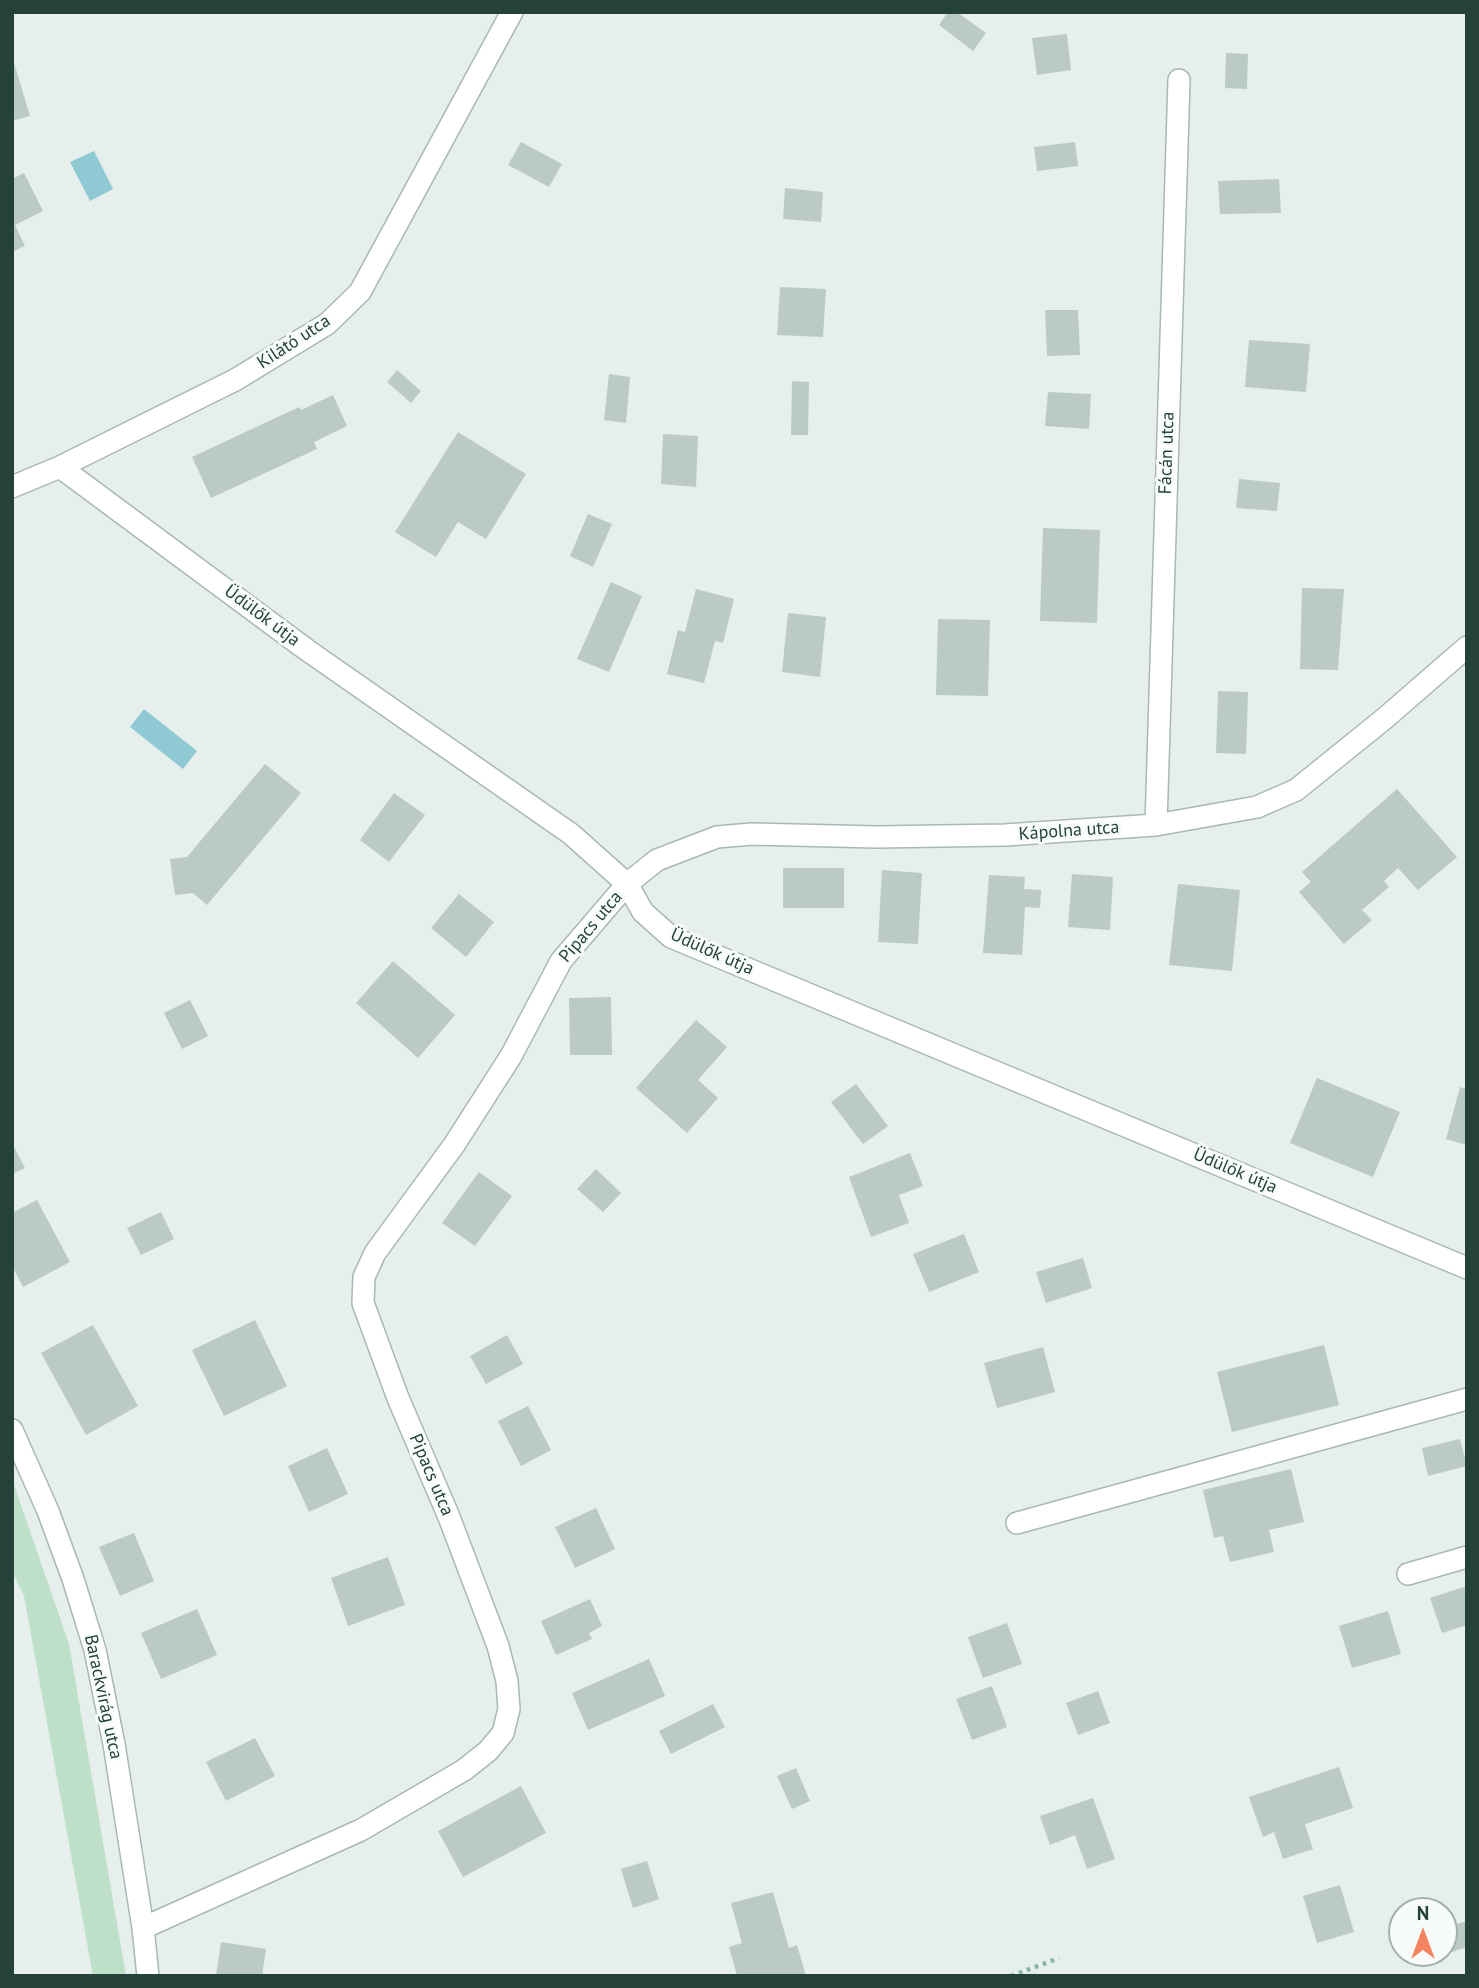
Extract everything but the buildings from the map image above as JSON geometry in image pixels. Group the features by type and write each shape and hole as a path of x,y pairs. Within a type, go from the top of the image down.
{"street":[{"name":"Kilátó utca","path":"12,487 60,467 234,380 327,324 360,292 512,12"},
{"name":"Fácán utca","path":"1156,825 1179,80"},
{"name":"Üdülők útja","path":"60,467 307,650 571,834 627,884 643,912 671,937 1467,1268"},
{"name":"Kápolna utca","path":"627,884 657,860 717,837 752,834 877,837 1005,835 1156,825 1257,807 1296,790 1384,719 1465,643"},
{"name":"Pipacs utca","path":"143,1928 361,1830 464,1770 488,1751 503,1733 509,1709 507,1681 498,1646 449,1517 376,1339 363,1303 364,1277 375,1253 454,1145 511,1056 561,961 627,884"},
{"path":"1017,1523 1467,1399"},
{"name":"Barackvirág utca","path":"12,1430 48,1511 95,1650 114,1744 148,1976"},
{"path":"1408,1574 1467,1557"}],"path":[{"path":"1011,1976 1059,1958"}],"green space":[{"path":"12,1479 69,1644 126,1976 93,1976 24,1596 12,1571"}],"water":[{"path":"94,151 113,189 90,201 70,162"},
{"path":"144,709 197,751 183,769 130,727"}]}
